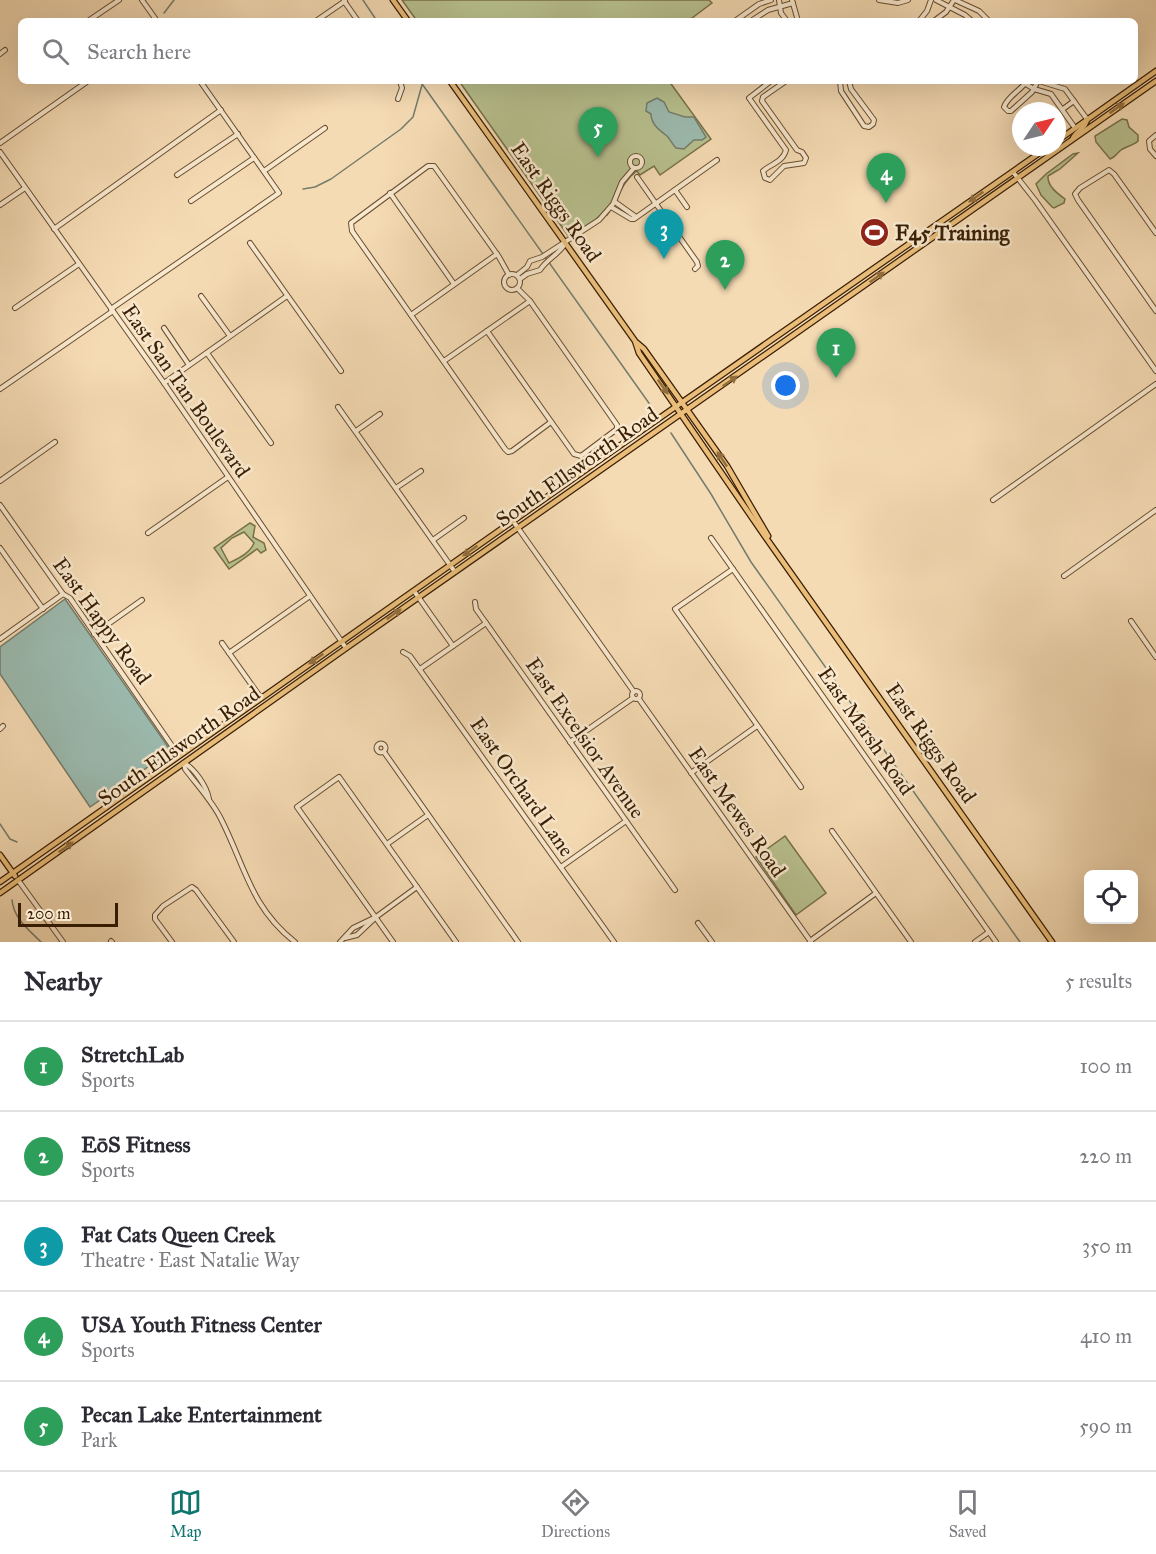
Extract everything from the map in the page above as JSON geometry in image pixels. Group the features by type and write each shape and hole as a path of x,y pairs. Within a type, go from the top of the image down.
{"main road":[{"path":"393,0 406,18"},
{"path":"1138,84 1156,71"},
{"name":"South Ellsworth Road","path":"0,893 1156,81"},
{"name":"East Riggs Road","path":"452,84 727,466 784,563"},
{"path":"1066,134 1137,84"},
{"path":"1071,140 1085,126 1087,119"},
{"name":"South Ellsworth Road","path":"0,882 1035,156"},
{"path":"915,240 921,246"},
{"path":"844,289 849,296"},
{"name":"East Riggs Road","path":"635,341 639,353 784,563 1052,942"},
{"path":"0,855 18,880"}],"street":[{"path":"92,18 119,0"},
{"path":"142,0 155,18"},
{"path":"739,18 759,4 771,0"},
{"path":"779,0 786,18"},
{"path":"879,0 893,3 908,0"},
{"path":"921,18 931,0"},
{"path":"320,18 344,1 356,18"},
{"path":"939,1 980,11 986,18"},
{"path":"755,18 793,2 797,18"},
{"path":"937,18 953,3"},
{"path":"953,3 969,18"},
{"path":"0,54 5,50"},
{"path":"0,143 84,84"},
{"path":"0,389 279,193 202,84"},
{"path":"398,99 402,88 401,84"},
{"path":"767,84 749,98 786,150 776,164 763,171 765,178 770,180 784,166 804,163 806,158 802,152 797,150 762,101 763,97 782,84"},
{"path":"840,84 841,91 864,126 869,128 874,120 850,84"},
{"path":"1023,84 1005,102 1006,110 1011,111 1037,84"},
{"path":"1028,84 1034,89 1051,94 1057,102"},
{"path":"1049,84 1065,89 1087,119"},
{"path":"1066,107 1074,101"},
{"path":"54,228 221,110"},
{"path":"1066,114 1075,128"},
{"path":"264,171 325,128"},
{"path":"177,175 238,134"},
{"path":"1156,135 1149,141 1150,148 1156,156"},
{"name":"East San Tan Boulevard","path":"0,152 164,383 346,648"},
{"path":"191,201 254,158"},
{"path":"614,202 631,219 636,217 717,160"},
{"path":"551,422 508,452 352,231 351,223 432,166 436,168 509,275 518,277 540,270 544,260 559,246 566,244 598,220 611,207 622,182 634,168"},
{"path":"1155,308 1076,194 1080,188 1109,170 1156,233"},
{"path":"1013,171 1156,371"},
{"path":"637,177 697,261 698,266 695,269"},
{"path":"0,205 25,188"},
{"path":"675,190 687,207"},
{"path":"390,194 454,284"},
{"path":"611,207 625,212"},
{"path":"250,243 341,371"},
{"path":"411,315 496,254"},
{"path":"517,288 518,277 530,261 544,260"},
{"path":"15,308 79,264"},
{"path":"488,331 570,450 581,456 617,429 617,425 530,301 517,288 506,286 505,281 509,275"},
{"path":"201,296 230,336"},
{"path":"164,383 287,296"},
{"path":"444,362 530,301"},
{"path":"164,328 189,365"},
{"path":"207,353 271,443"},
{"path":"993,500 1156,384"},
{"path":"338,407 455,572"},
{"path":"356,431 380,414"},
{"path":"0,481 55,442"},
{"path":"396,488 421,471"},
{"path":"148,533 228,477"},
{"name":"East Happy Road","path":"0,505 63,594 70,598 179,756"},
{"path":"1064,576 1156,510"},
{"path":"433,540 464,518"},
{"name":"East Mewes Road","path":"513,521 810,941"},
{"name":"East Marsh Road","path":"711,538 996,942"},
{"path":"0,548 43,609"},
{"path":"733,568 675,609 801,787"},
{"path":"414,591 453,646"},
{"path":"0,638 63,594"},
{"path":"229,653 310,596"},
{"path":"94,634 142,600"},
{"name":"East Excelsior Avenue","path":"475,602 476,609 675,890"},
{"path":"1131,621 1156,657"},
{"path":"420,669 486,623"},
{"path":"222,643 261,698"},
{"name":"East Orchard Lane","path":"403,652 410,656 420,669 614,942"},
{"path":"570,742 635,696"},
{"path":"691,773 758,726"},
{"path":"384,752 518,942"},
{"path":"184,763 190,766 208,792 209,800 223,823 255,896 271,919 295,942"},
{"path":"393,942 297,807 339,777 456,942"},
{"path":"387,844 428,815"},
{"path":"560,867 626,821"},
{"path":"832,831 911,942"},
{"path":"18,880 63,942"},
{"path":"172,942 155,919 155,915 164,906 194,887 234,942"},
{"path":"340,942 357,935 358,930 417,887"},
{"path":"810,941 876,893"},
{"path":"699,923 712,942"},
{"path":"975,942 989,932"}],"green space":[{"path":"402,0 709,0 712,3 692,18 415,18"},
{"path":"461,84 671,84 711,139 660,175 654,166 640,175 637,171 623,186 607,215 604,212 569,237"},
{"path":"1122,119 1127,120 1129,127 1138,135 1138,141 1110,159 1096,142 1095,136"},
{"path":"1078,153 1048,176 1051,186 1065,199 1064,203 1054,208 1041,195 1036,184 1073,154"},
{"path":"250,523 255,526 253,537 264,543 266,550 261,553 257,549 229,569 214,548","holes":["244,532 254,543 247,552 229,563 221,548 232,538"]},
{"path":"785,836 826,893 796,915 756,857"}],"water":[{"path":"657,98 664,102 669,112 694,117 706,137 702,140 694,140 684,149 676,148 656,127 651,114 646,111 647,103"},
{"path":"65,599 171,751 90,807 0,674 0,647"}],"waterway":[{"path":"164,13 174,0"},
{"path":"363,0 375,18"},
{"path":"422,84 656,413"},
{"path":"303,189 315,187 331,179 401,129 413,117 422,85"},
{"path":"671,433 711,494 751,562 1020,942"},
{"path":"0,824 10,839 17,842"},
{"path":"12,900 19,918 41,942"}],"place":[{"name":"Pecan Lake Entertainment","path":"598,157"},
{"name":"USA Youth Fitness Center","path":"886,203"},
{"name":"F45 Training","path":"874,233"},
{"name":"Fat Cats Queen Creek","path":"664,259"},
{"name":"EōS Fitness","path":"725,290"},
{"name":"StretchLab","path":"836,378"}]}
